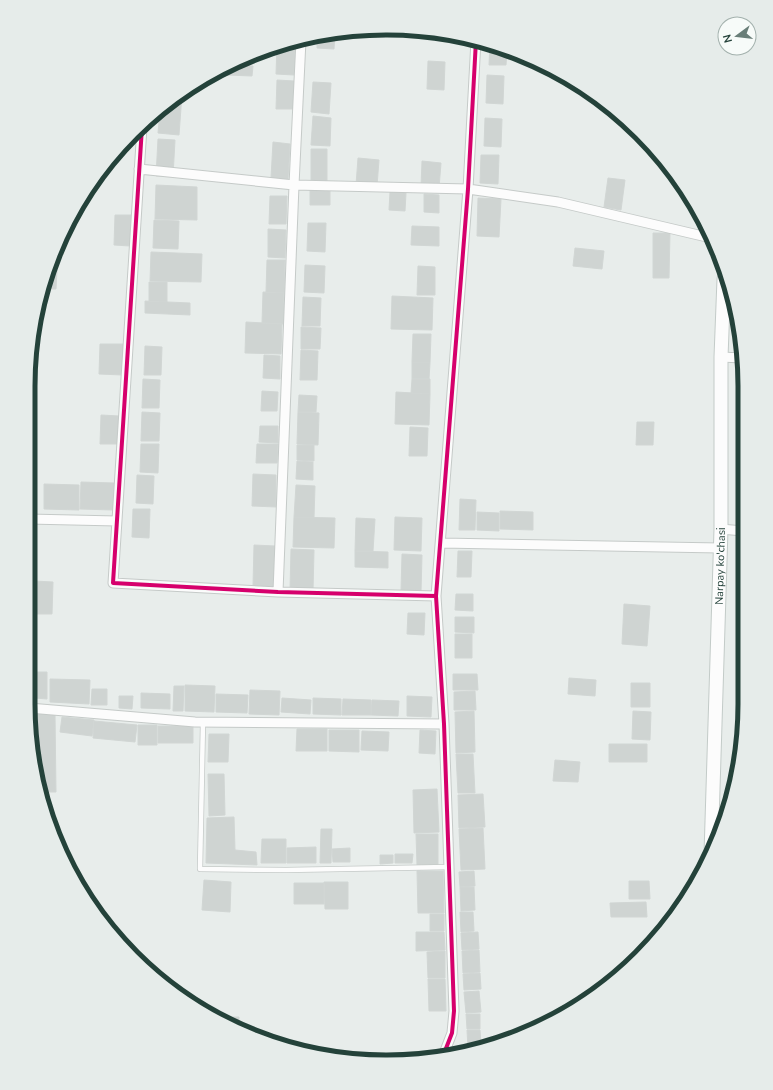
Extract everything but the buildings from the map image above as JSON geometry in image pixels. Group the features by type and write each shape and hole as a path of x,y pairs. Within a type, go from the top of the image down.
{"main road":[{"name":"Narpay ko'chasi","path":"712,837 721,529 721,357 724,289"}],"street":[{"path":"278,592 301,46"},
{"path":"445,1050 452,1033 454,1011 444,724 436,596 468,189 476,47"},
{"path":"141,135 113,583 278,592 436,596"},
{"path":"139,169 294,185 468,189 558,202 704,236"},
{"path":"721,357 736,358"},
{"path":"35,519 117,521"},
{"path":"721,529 738,531"},
{"path":"440,543 720,548"},
{"path":"35,708 203,722 444,724"}],"lane":[{"path":"203,722 200,869 286,870 449,867"}],"cycle path":[{"path":"445,1050 452,1033 454,1011 444,724 436,596 468,189 476,47"},
{"path":"142,135 113,583 278,592 436,596"}]}
